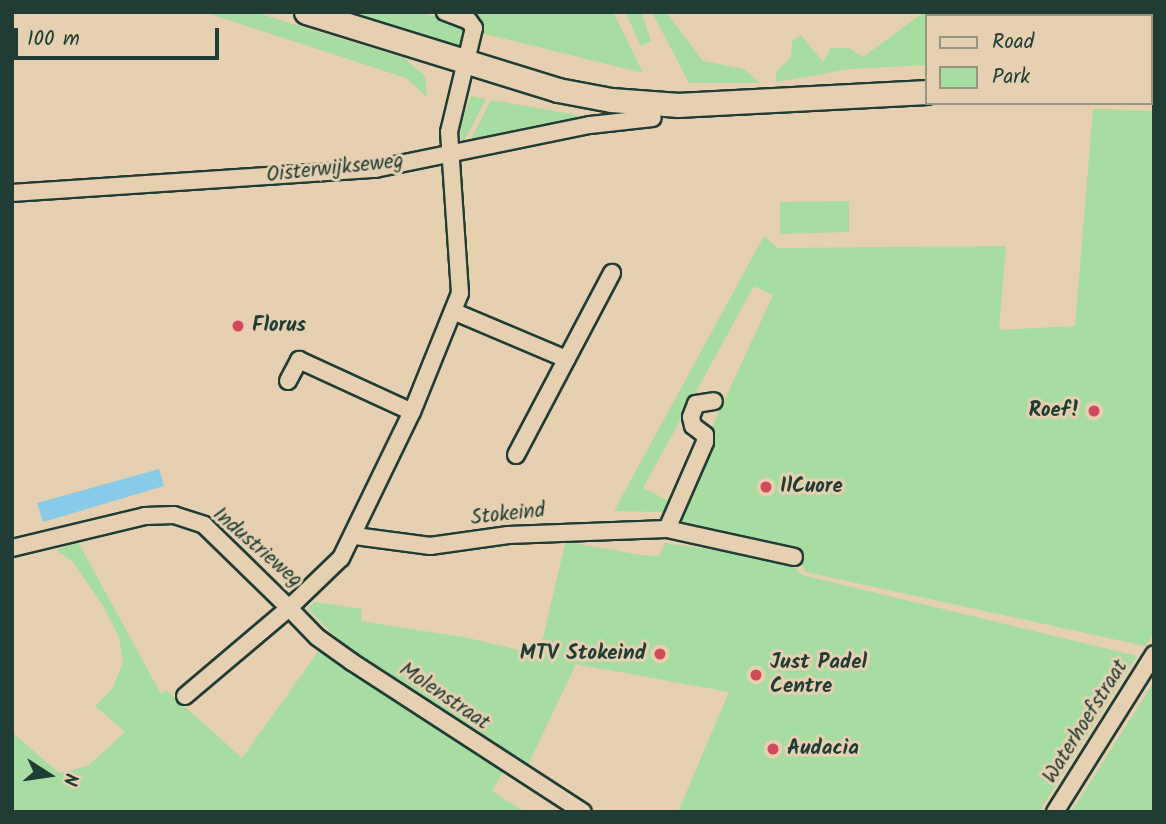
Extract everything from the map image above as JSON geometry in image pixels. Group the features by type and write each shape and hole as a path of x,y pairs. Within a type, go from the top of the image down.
{"main road":[{"path":"306,12 466,63 571,92 679,105 925,92"}],"street":[{"name":"Industrieweg","path":"12,548 145,516 174,515 204,525 289,608 341,558 355,536 455,312 461,272 447,157 474,28 469,21 445,12"},
{"name":"Oisterwijkseweg","path":"12,193 375,169 447,157 590,125 653,118"},
{"path":"516,455 612,273"},
{"path":"455,312 566,359"},
{"path":"288,381 299,360 412,412"},
{"path":"667,529 705,442 705,435 693,426 691,417 696,404 714,401"},
{"name":"Stokeind","path":"355,536 430,546 508,535 667,529 794,557"},
{"path":"185,696 289,608"},
{"name":"Molenstraat","path":"289,608 317,637 352,662 583,812"},
{"name":"Waterhoefstraat","path":"1055,812 1154,654"}],"green space":[{"path":"204,12 254,12 404,58 425,76 427,97 406,78"},
{"path":"319,12 417,12 457,22 468,32 464,51"},
{"path":"470,12 613,12 643,73 482,33"},
{"path":"625,12 641,12 651,41 641,46"},
{"path":"652,12 666,12 703,61 744,69 760,83 689,83"},
{"path":"924,12 1041,12 925,14 925,65 849,69 776,82 776,72 791,57 792,41 801,35 823,62 831,48 849,48 863,57"},
{"path":"471,96 486,99 462,145 460,126"},
{"path":"491,100 577,115 578,121 474,143 471,139"},
{"path":"1093,109 1154,111 1154,634 1145,646 806,572 793,551 675,525 716,418 773,295 754,286 643,488 673,503 669,512 614,511 764,236 778,248 1006,246 999,330 1075,326"},
{"path":"849,201 849,232 780,234 780,202"},
{"path":"567,535 573,543 641,555 659,556 665,543 789,561 802,575 1137,656 1039,812 678,812 729,692 576,664 527,767 343,645 308,609 314,602 362,609 361,621 468,638 539,655"},
{"path":"78,542 161,694 166,690 242,758 320,649 505,769 492,791 525,812 12,812 12,732 59,773 88,766 125,732 95,706 112,689 123,663 119,637 103,606 73,562 56,550"},
{"path":"1154,682 1154,812 1071,812 1152,685"}],"water":[{"path":"159,469 164,486 43,522 37,503"}],"place":[{"name":"Florus","path":"238,326"},
{"name":"Roef!","path":"1094,411"},
{"name":"IlCuore","path":"766,487"},
{"name":"MTV Stokeind","path":"660,654"},
{"name":"Just Padel Centre","path":"756,675"},
{"name":"Audacia","path":"773,749"}]}
